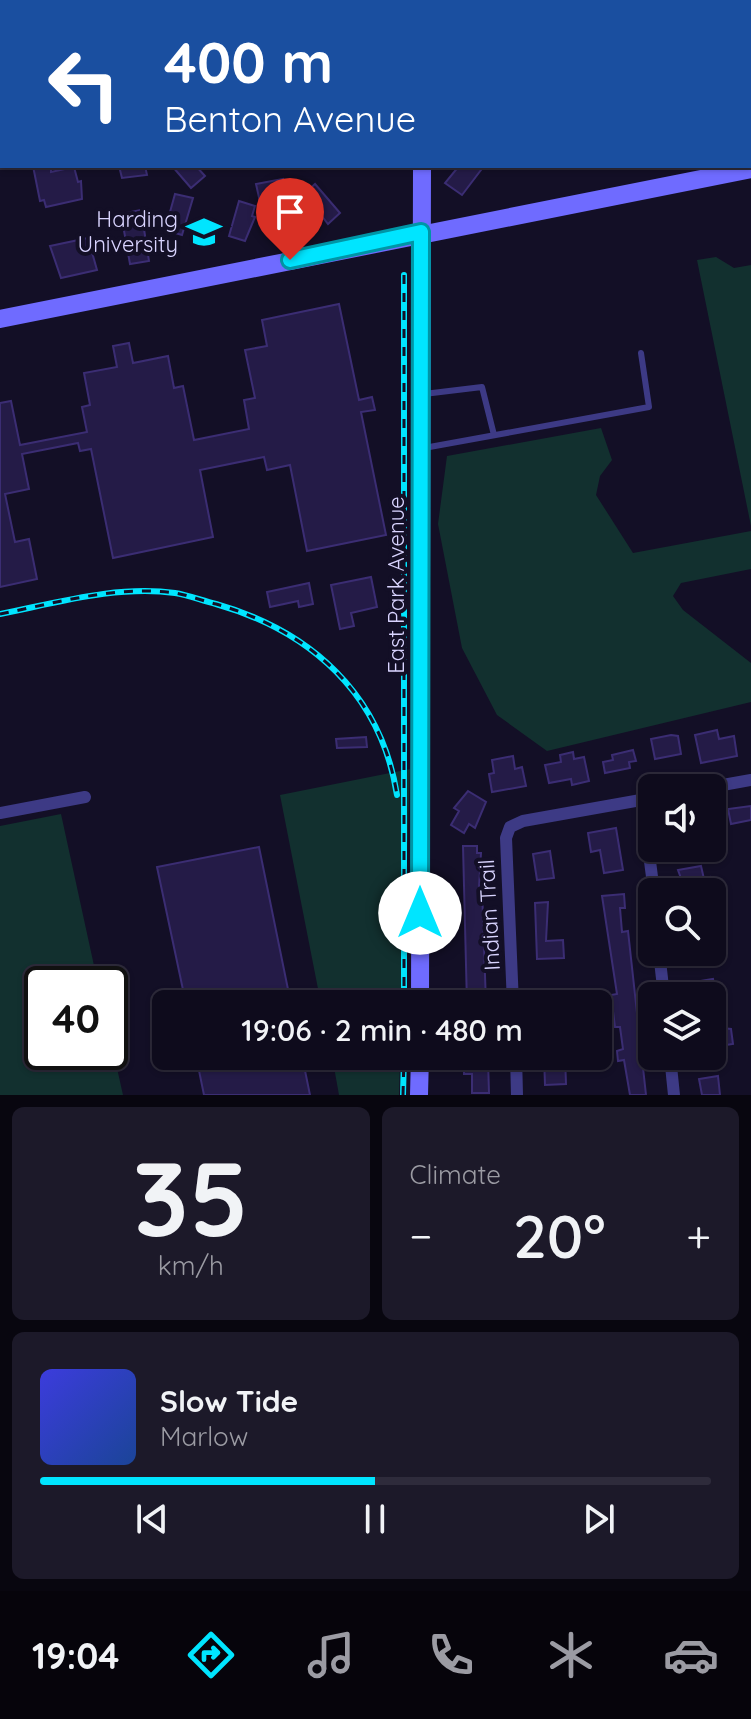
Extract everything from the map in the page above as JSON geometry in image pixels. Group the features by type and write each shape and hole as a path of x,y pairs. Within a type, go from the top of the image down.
{"street":[{"name":"East Park Avenue","path":"420,990 422,168"},
{"path":"0,319 421,232 751,169"},
{"path":"726,784 751,780"},
{"path":"0,813 85,797"},
{"name":"Indian Trail","path":"513,990 507,832 523,821 638,801"},
{"path":"419,1095 420,1070"},
{"path":"516,1070 517,1095"},
{"path":"671,1070 674,1095"}],"lane":[{"path":"420,449 649,407 641,353"},
{"path":"420,394 482,387 494,435"}],"green space":[{"path":"716,257 734,268 751,265 751,526 697,260"},
{"path":"601,428 612,460 600,476 596,495 633,553 751,531 751,569 681,583 673,596 683,610 751,663 751,702 547,751 497,715 462,648 438,524 447,456"},
{"path":"410,769 402,990 318,990 280,795"},
{"path":"61,814 94,966 24,966 24,1070 117,1070 123,1095 0,1095 0,826"},
{"path":"335,1070 400,1070 399,1095 339,1095"}],"building":[{"path":"33,168 51,168 51,172 74,168 78,182 81,181 82,199 46,207 44,200 40,201"},
{"path":"120,168 145,168 147,175 122,178"},
{"path":"174,168 198,168 205,176 191,188"},
{"path":"457,168 482,168 462,195 445,183"},
{"path":"283,179 287,199 260,202 256,184"},
{"path":"315,184 340,213 328,224 321,215 318,218 303,195"},
{"path":"175,194 193,198 182,235 165,230"},
{"path":"239,201 255,206 252,216 255,217 245,241 229,236"},
{"path":"141,210 149,261 130,264 121,214"},
{"path":"88,238 97,270 61,278 50,246"},
{"path":"339,304 359,400 372,397 375,410 361,412 386,535 307,551 290,465 267,470 264,457 200,470 213,537 113,558 91,449 80,451 78,443 22,454 29,489 5,494 15,542 29,539 37,579 0,587 0,403 11,401 20,445 87,432 82,407 90,405 84,373 117,367 113,346 129,343 133,363 168,356 174,388 183,386 194,440 249,429 244,400 255,398 245,350 267,346 262,320"},
{"path":"371,577 377,607 351,613 354,626 340,629 331,585"},
{"path":"309,583 313,604 299,607 298,601 270,607 267,592"},
{"path":"717,730 719,739 734,736 737,756 701,763 695,735"},
{"path":"678,736 681,754 655,759 651,739"},
{"path":"366,737 367,747 337,748 336,739"},
{"path":"633,750 636,761 629,762 630,768 605,773 603,762 613,760 612,755"},
{"path":"573,752 574,759 584,757 589,781 572,785 571,779 549,783 545,765 561,762 560,755"},
{"path":"513,756 515,769 522,767 526,786 492,792 489,774 494,773 492,760"},
{"path":"468,791 486,802 475,828 469,824 464,833 451,825 459,811 454,808"},
{"path":"751,806 751,820 731,824 728,809"},
{"path":"616,828 623,870 604,873 600,850 591,852 588,833"},
{"path":"463,846 477,846 477,853 481,853 479,888 482,888 486,990 467,990"},
{"path":"259,847 288,990 183,990 157,867"},
{"path":"550,851 554,878 537,880 533,854"},
{"path":"701,866 704,878 681,878 678,870"},
{"path":"624,894 625,908 620,908 622,932 628,931 638,1022 638,1070 643,1070 646,1095 630,1095 624,1060 618,1061 617,1051 623,1049 620,1027 615,1027 612,995 617,994 602,896"},
{"path":"548,902 546,941 563,940 564,958 537,959 535,903"},
{"path":"726,1028 731,1029 733,1044 726,1045"},
{"path":"199,1070 305,1070 310,1095 204,1095"},
{"path":"464,1070 488,1070 489,1093 472,1093 472,1074 464,1074"},
{"path":"544,1070 566,1070 566,1084 545,1085"},
{"path":"718,1076 720,1095 702,1095 699,1079"}],"railway":[{"path":"404,275 404,990"},
{"path":"0,614 87,596 153,591 185,595 250,616 282,631 311,650 358,697 389,759 397,795"},
{"path":"403,1095 404,1070"}],"place":[{"name":"Harding University","path":"204,232"}],"route":[{"path":"290,260 421,232 420,913"}]}
